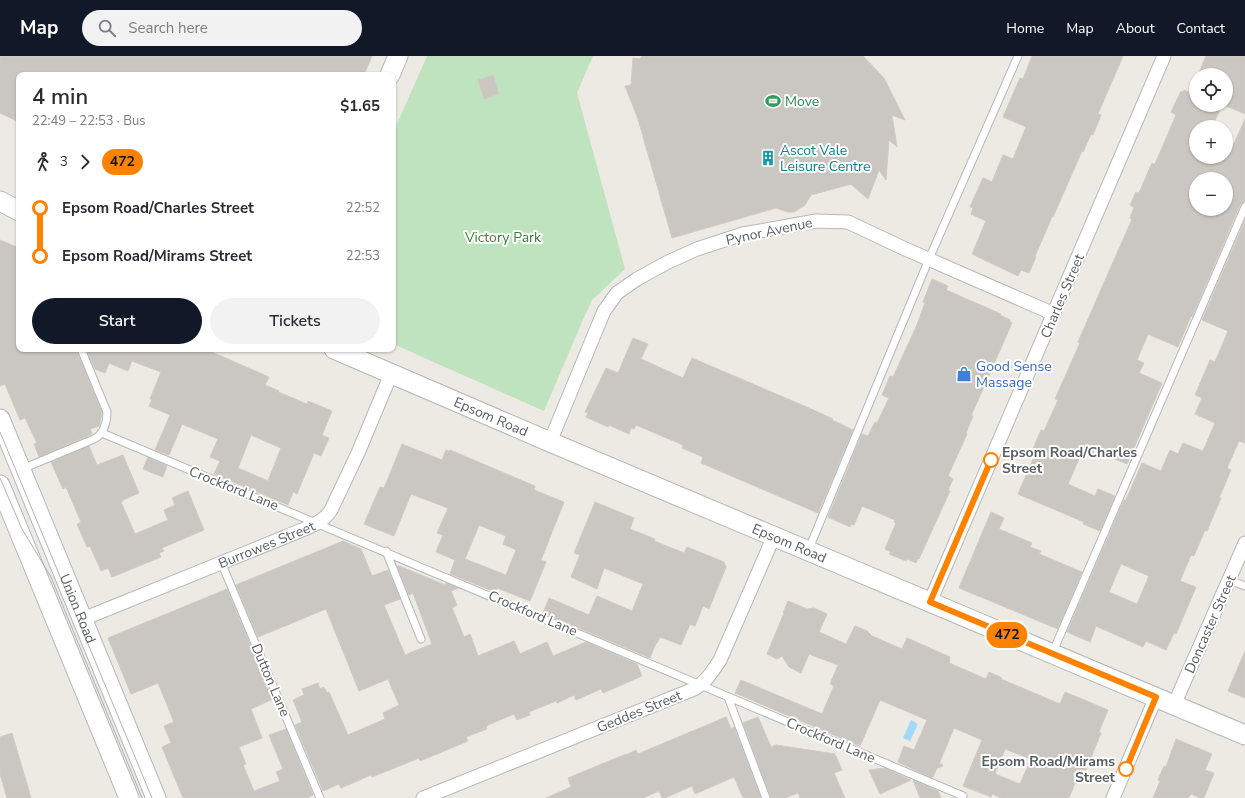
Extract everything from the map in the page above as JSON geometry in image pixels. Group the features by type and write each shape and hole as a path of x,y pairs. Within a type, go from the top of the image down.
{"main road":[{"path":"391,72 398,56"},
{"path":"0,201 16,209"},
{"path":"0,211 16,216"},
{"name":"Epsom Road","path":"341,352 550,442 1245,735"},
{"name":"Union Road","path":"0,419 156,798"},
{"path":"0,478 21,470"},
{"name":"Union Road","path":"0,485 129,798"},
{"name":"Burrowes Street","path":"59,628 83,619"}],"street":[{"name":"Charles Street","path":"930,602 1164,56"},
{"name":"Pynor Avenue","path":"550,442 604,312 617,293 637,279 668,262 697,249 743,234 816,220 848,222 1054,314"},
{"name":"Burrowes Street","path":"83,619 317,523 328,515 358,453 392,374"},
{"name":"Geddes Street","path":"423,798 688,691 701,684 709,676 720,660 774,536"},
{"name":"Doncaster Street","path":"1174,704 1245,543"},
{"path":"1113,798 1156,697"}],"lane":[{"path":"808,551 929,259 1018,56"},
{"path":"1052,654 1245,207"},
{"path":"21,470 94,439 102,433 107,418 106,412 81,352"},
{"name":"Crockford Lane","path":"102,433 386,551 963,796"},
{"path":"386,551 421,639"},
{"name":"Dutton Lane","path":"221,562 320,798"},
{"path":"1229,580 1245,586"},
{"path":"728,697 766,798"}],"green space":[{"name":"Victory Park","path":"427,56 593,56 577,93 625,269 592,300 544,411 396,345 396,126"}],"water":[{"path":"911,720 918,724 910,741 903,738"}],"building":[{"path":"0,56 372,56 365,72 16,72 16,121 0,113"},
{"name":"Ascot Vale Leisure Centre","path":"642,56 863,56 884,78 905,120 892,115 897,147 889,140 886,180 879,170 868,199 851,184 811,195 805,205 794,212 788,212 776,208 672,238 638,119 625,86 631,85 633,58 640,59"},
{"path":"1032,56 1123,56 1098,114 1101,115 1093,135 1091,134 1083,152 1082,151 1035,256 1036,257 1029,273 1021,270 1018,276 972,254 986,221 971,214 973,208 970,207 983,178 992,182 1003,155 1013,159 1026,127 1003,117 1020,78 1023,79"},
{"path":"1206,56 1245,56 1245,114 1233,109 1233,68 1201,68"},
{"path":"493,75 499,94 484,99 478,80"},
{"path":"1184,90 1189,92 1189,112 1219,112 1215,120 1189,120 1189,164 1233,164 1233,146 1245,119 1245,202 1240,205 1178,347 1148,334 1137,360 1144,363 1139,373 1162,383 1127,464 1094,450 1093,454 1083,450 1068,484 1095,496 1098,489 1115,496 1100,531 1083,524 1084,522 1018,494 1034,457 1030,456 1041,430 1044,431 1058,400 1055,399 1080,343 1078,342 1132,219 1130,218 1134,207 1130,205 1136,192 1139,193 1152,163 1155,164 1176,115 1171,112 1181,91 1183,92"},
{"path":"1245,220 1245,443 1239,441 1227,468 1231,470 1219,498 1221,498 1207,531 1205,530 1194,556 1191,555 1180,581 1196,587 1176,634 1174,633 1166,650 1146,641 1143,647 1096,626 1090,642 1067,632 1124,500 1126,500 1142,463 1161,471 1170,450 1178,454 1183,443 1203,451 1215,423 1195,414 1202,398 1195,395 1210,360 1215,362 1228,331 1202,320","holes":["1121,564 1149,576 1137,604 1109,592"]},
{"path":"0,240 16,247 16,352 77,352 102,413 99,426 90,429 92,434 39,457 34,444 37,443 25,418 20,420 5,384 0,386"},
{"path":"932,279 948,286 946,290 1001,314 1000,315 1010,320 1012,323 971,416 973,416 966,433 967,434 948,476 953,479 948,490 950,491 916,563 907,559 906,561 889,554 891,552 885,549 896,523 894,522 895,520 862,506 854,525 851,524 850,527 828,517 862,434 868,436 875,422 877,423 889,398 882,395 890,376 893,377 916,327 925,303 923,302"},
{"path":"633,338 648,344 641,359 683,378 692,358 809,408 853,430 818,513 701,463 703,457 682,448 683,445 636,425 634,429 631,428 629,434 609,425 608,427 586,417 588,413 585,412 606,368 618,373"},
{"path":"87,352 212,352 269,377 265,385 279,391 278,392 307,404 308,401 332,411 322,435 329,438 321,456 314,453 297,494 293,492 288,505 214,474 220,461 210,457 218,439 182,424 169,455 155,450 170,415 149,406 152,400 150,399 161,372 132,361 128,371 109,363 105,373 95,369","holes":["251,435 281,448 268,481 238,468"]},
{"path":"402,444 442,460 446,450 450,450 535,486 534,490 564,502 541,560 546,562 530,601 497,588 495,592 450,574 455,560 436,552 443,535 437,533 448,508 411,494 394,536 364,524 380,487 384,488","holes":["479,525 506,536 503,544 516,550 506,575 465,559"]},
{"path":"89,446 97,465 123,455 139,493 121,502 135,534 168,520 164,510 175,505 172,498 188,491 204,530 162,548 164,551 159,553 161,557 112,577 108,568 101,571 90,546 87,547 77,524 81,522 66,487 63,489 51,462"},
{"path":"148,457 167,466 163,477 143,469"},
{"path":"595,502 634,518 630,529 655,539 654,541 684,553 687,547 724,562 726,567 709,609 703,606 695,626 690,624 681,645 660,637 650,658 543,613 549,598 589,615 597,596 632,611 643,584 604,568 597,589 571,577 580,555 574,553"},
{"path":"991,512 1004,518 999,529 1032,543 1030,547 1041,551 1039,554 1082,572 1058,629 959,588"},
{"path":"343,541 361,549 372,576 388,570 400,599 384,605 405,655 432,644 413,593 409,595 397,566 445,585 446,583 459,588 451,591 457,605 452,608 464,637 470,634 478,656 514,641 520,654 547,642 553,656 586,642 637,664 642,676 603,693 601,689 576,700 574,695 557,703 556,701 529,712 530,715 517,720 514,714 486,726 487,729 466,737 468,741 420,761 419,758 372,777 371,775 341,788 339,784 323,791 295,725 302,722 293,700 304,695 302,689 318,683 320,689 324,687 327,693 329,692 348,735 385,719 383,713 399,705 388,679 359,691 326,609 258,637 236,585"},
{"path":"227,589 273,699 251,709 262,738 239,747 246,764 243,765 254,791 280,781 276,772 283,769 269,735 286,729 313,795 307,798 183,798 162,747 171,743 164,726 174,722 158,683 131,694 108,638"},
{"path":"788,601 807,609 814,608 827,614 819,632 846,644 855,626 867,631 872,636 902,649 907,638 950,657 949,663 986,679 989,672 1002,678 1001,679 1060,704 1065,692 1108,710 1099,732 1101,733 1086,770 1083,769 1069,798 1001,798 992,794 991,797 963,786 982,740 954,728 939,764 942,764 943,766 937,768 932,778 898,762 904,746 914,750 927,720 880,700 860,746 735,693 741,680 822,714 834,686 830,684 838,665 809,654 801,673 789,667 782,656 777,659 767,654","holes":["1005,749 1031,759 1020,784 995,774"]},
{"path":"1245,651 1245,698 1228,691"},
{"path":"726,717 731,729 734,727 761,798 743,798 734,777 695,794 692,786 665,798 662,798 659,791 643,798 546,798 571,787 568,778 636,750 638,754"},
{"path":"758,717 771,747 776,745 835,754 842,770 834,773 845,798 800,798 798,793 785,798 771,798 743,723"},
{"path":"12,733 31,798 7,798 0,774 0,737"},
{"path":"1176,739 1212,754 1205,770 1214,773 1204,798 1191,794 1188,798 1153,798 1160,781 1158,780 1164,766 1166,767"},
{"path":"885,768 911,780 880,794 869,770"},
{"path":"913,780 938,791 941,798 920,798"}],"tram line":[{"path":"0,432 152,798"},
{"path":"0,478 22,529 51,577 142,798"}],"bus line":[{"name":"472","path":"991,460 930,602 1156,697 1126,769"}],"place":[{"name":"Move","path":"773,101"},
{"name":"Ascot Vale Leisure Centre","path":"768,158"},
{"name":"Good Sense Massage","path":"964,374"},
{"name":"Epsom Road/Charles Street","path":"991,460"},
{"name":"Epsom Road/Mirams Street","path":"1126,769"}]}
